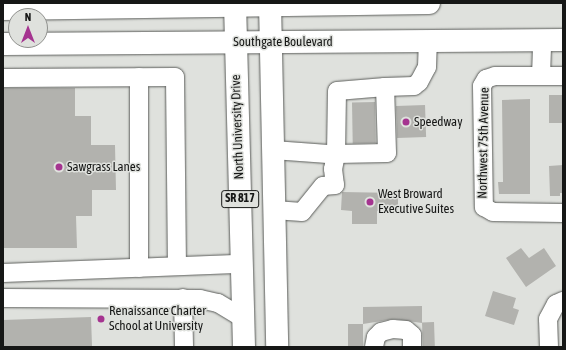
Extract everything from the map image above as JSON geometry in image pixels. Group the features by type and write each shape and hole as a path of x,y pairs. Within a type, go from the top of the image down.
{"main road":[{"path":"3,9 129,5 429,3"},
{"name":"North University Drive","path":"235,4 244,347"},
{"name":"SR 817","path":"270,4 278,347"},
{"name":"Southgate Boulevard","path":"3,44 553,40"}],"street":[{"path":"553,40 541,76 563,76"},
{"path":"274,210 302,212 323,186 335,185 333,169 336,154 337,91 414,86 419,82 427,67 428,41"},
{"name":"Northwest 75th Avenue","path":"541,76 495,76 486,79 482,86 484,207 492,212 563,213"},
{"path":"139,77 139,268"},
{"path":"3,78 175,77 177,266"},
{"path":"273,150 336,154 387,153 385,87"},
{"path":"3,273 242,264"},
{"path":"3,298 183,298 218,303 243,318"},
{"path":"183,298 184,347"},
{"path":"549,347 548,319 560,302"},
{"path":"374,347 376,337 381,332 393,329 406,330 412,335 412,347"}],"building":[{"name":"Sawgrass Lanes","path":"3,88 75,88 75,116 91,116 91,145 115,145 116,190 92,190 92,216 76,216 77,248 3,248"},
{"path":"549,95 563,95 563,123 549,123"},
{"path":"530,99 530,194 499,194 498,182 503,182 502,100"},
{"path":"352,102 375,102 376,143 353,143"},
{"path":"425,105 426,137 397,138 396,106"},
{"path":"563,165 563,193 560,193 560,196 550,196 549,166"},
{"name":"West Broward Executive Suites","path":"342,192 398,193 398,211 377,211 377,224 352,224 352,211 341,210"},
{"path":"521,248 529,258 544,248 556,266 526,287 506,258"},
{"path":"493,291 516,298 513,308 519,310 514,325 485,316"},
{"path":"422,306 422,323 394,319 363,324 363,307"},
{"path":"91,317 92,347 4,347 3,320"},
{"path":"422,322 434,322 435,347 423,347"},
{"path":"348,324 363,324 363,347 348,347"}],"place":[{"name":"Speedway","path":"406,122"},
{"name":"Sawgrass Lanes","path":"59,167"},
{"name":"West Broward Executive Suites","path":"370,202"},
{"name":"Renaissance Charter School at University","path":"101,319"}]}
